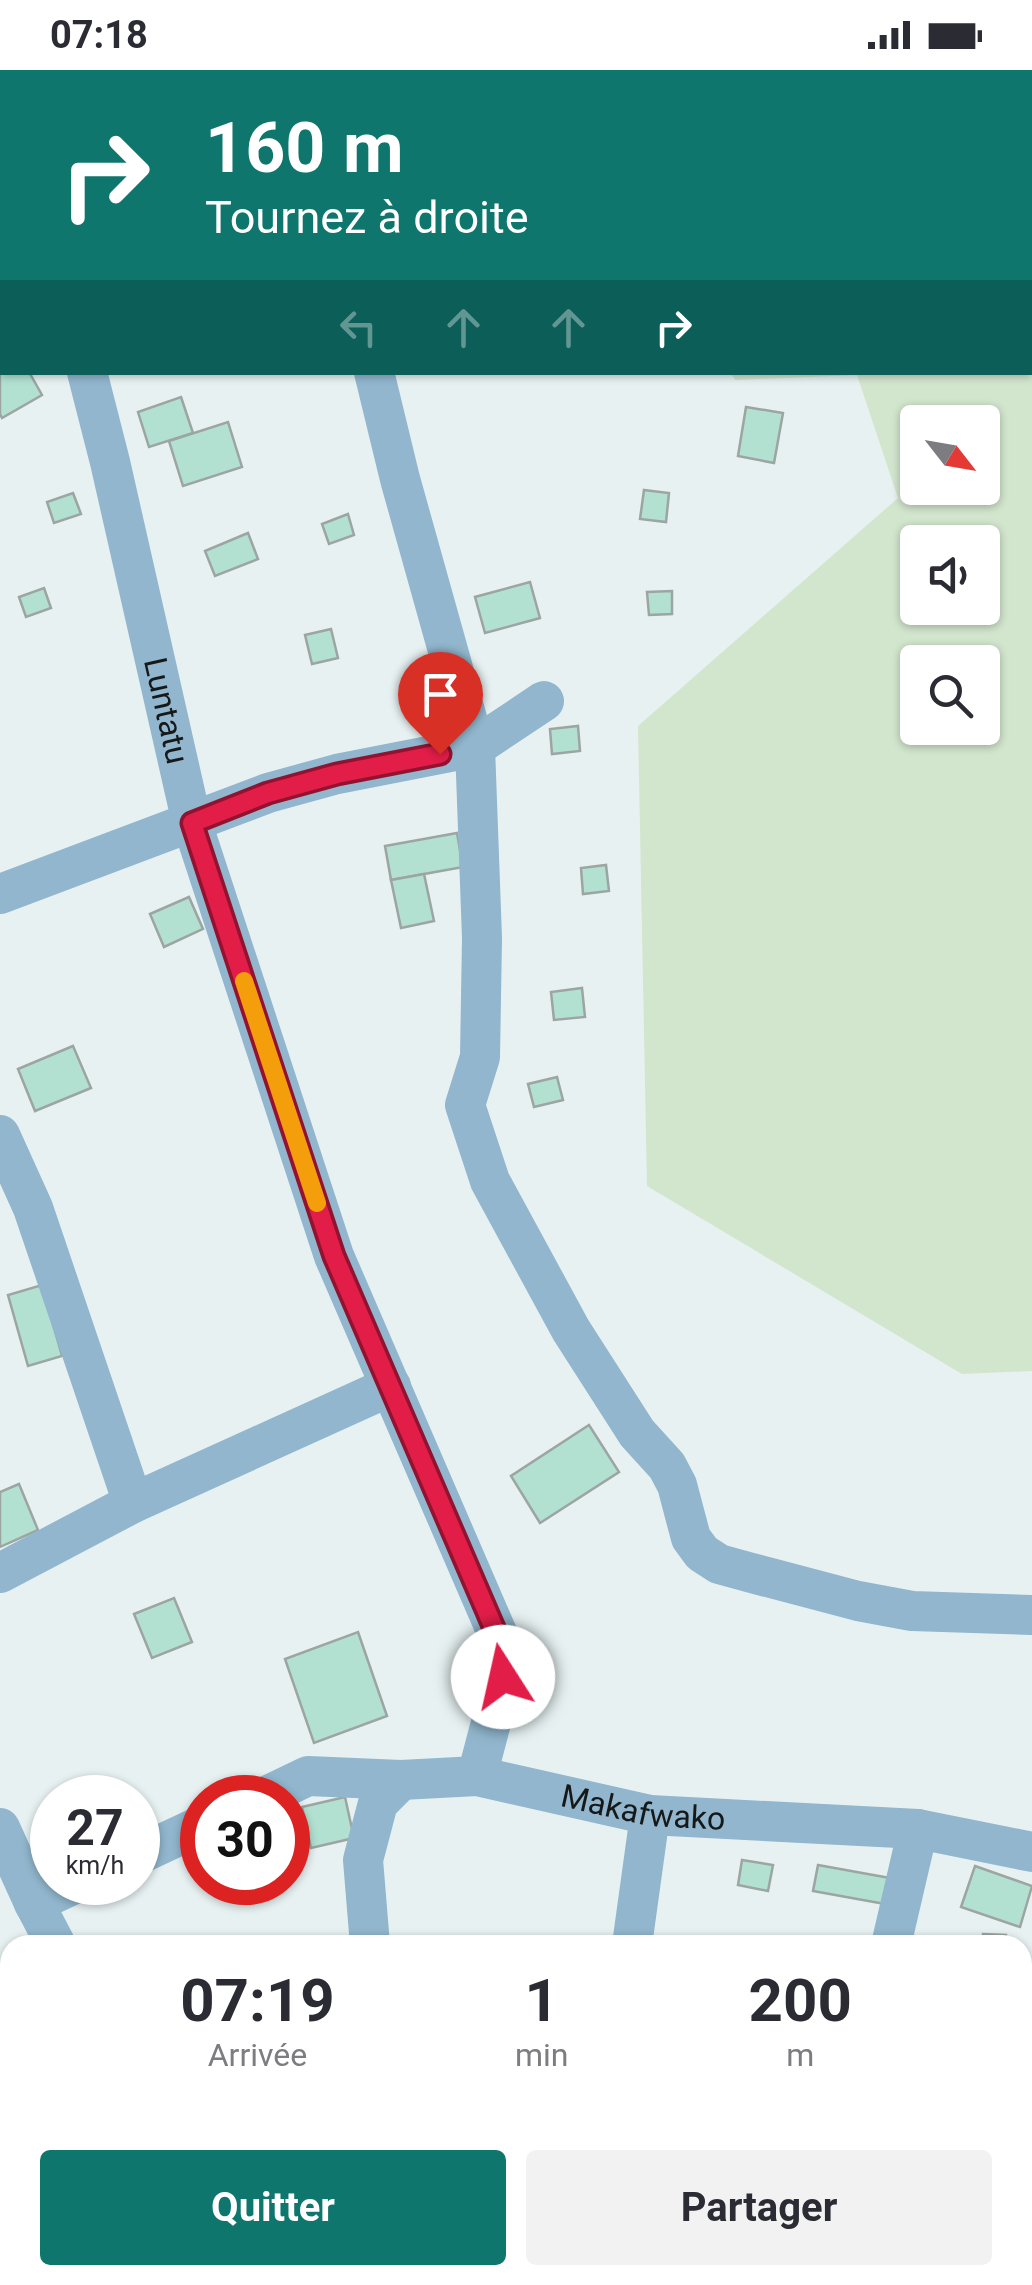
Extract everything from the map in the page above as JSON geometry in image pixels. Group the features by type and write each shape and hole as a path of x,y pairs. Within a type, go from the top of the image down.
{"street":[{"name":"Luntatu","path":"88,375 192,823 334,1256 500,1642 503,1677 477,1776"},
{"path":"375,375 475,747 482,938 480,1057 465,1106 490,1181 571,1330 637,1432 677,1485 692,1538 702,1554 719,1564 858,1601 912,1611 1032,1615"},
{"path":"0,894 285,788 475,747 544,701"},
{"path":"0,1135 33,1208 133,1503"},
{"path":"0,1574 133,1503 391,1386"},
{"name":"Makafwako","path":"310,1776 401,1780 477,1776 650,1814 918,1828 1032,1852"},
{"path":"369,1935 363,1860 378,1803 401,1780"},
{"path":"633,1935 650,1814"},
{"path":"0,1828 30,1894"},
{"path":"892,1935 918,1828"},
{"path":"35,1905 51,1935"}],"green space":[{"path":"732,375 857,375 735,380"},
{"path":"857,375 1032,375 1032,1371 962,1374 647,1186 638,726 898,498"}],"building":[{"path":"0,375 31,375 42,395 2,418"},
{"path":"181,397 193,433 149,447 138,412"},
{"path":"746,407 783,413 774,463 738,456"},
{"path":"228,422 242,467 183,486 169,441"},
{"path":"644,490 669,493 666,522 640,519"},
{"path":"73,493 81,514 54,523 47,502"},
{"path":"348,514 354,535 329,544 322,524"},
{"path":"248,533 258,559 215,576 205,551"},
{"path":"530,582 540,618 485,633 475,597"},
{"path":"44,588 51,608 26,617 19,597"},
{"path":"672,591 672,614 649,615 647,592"},
{"path":"331,629 338,658 312,664 305,635"},
{"path":"578,726 580,751 552,754 550,729"},
{"path":"457,833 463,867 391,880 385,846"},
{"path":"606,865 609,891 583,894 581,868"},
{"path":"424,874 434,921 401,928 391,880"},
{"path":"189,897 203,929 164,947 150,914"},
{"path":"582,988 585,1017 554,1020 551,992"},
{"path":"73,1046 91,1088 35,1111 18,1069"},
{"path":"557,1077 563,1100 534,1107 528,1084"},
{"path":"42,1285 62,1356 28,1366 8,1295"},
{"path":"589,1425 619,1472 540,1523 511,1476"},
{"path":"19,1484 38,1530 0,1547 0,1492"},
{"path":"174,1598 192,1642 152,1658 134,1614"},
{"path":"358,1632 387,1716 314,1743 285,1659"},
{"path":"345,1797 354,1838 311,1848 310,1805"},
{"path":"742,1860 773,1865 768,1891 738,1885"},
{"path":"818,1865 890,1878 885,1904 813,1891"},
{"path":"975,1866 1032,1886 1020,1927 961,1907"}],"slow traffic":[{"path":"244,981 317,1203"}],"route":[{"path":"440,754 337,774 268,793 192,823 334,1256 500,1642 503,1677"}]}
